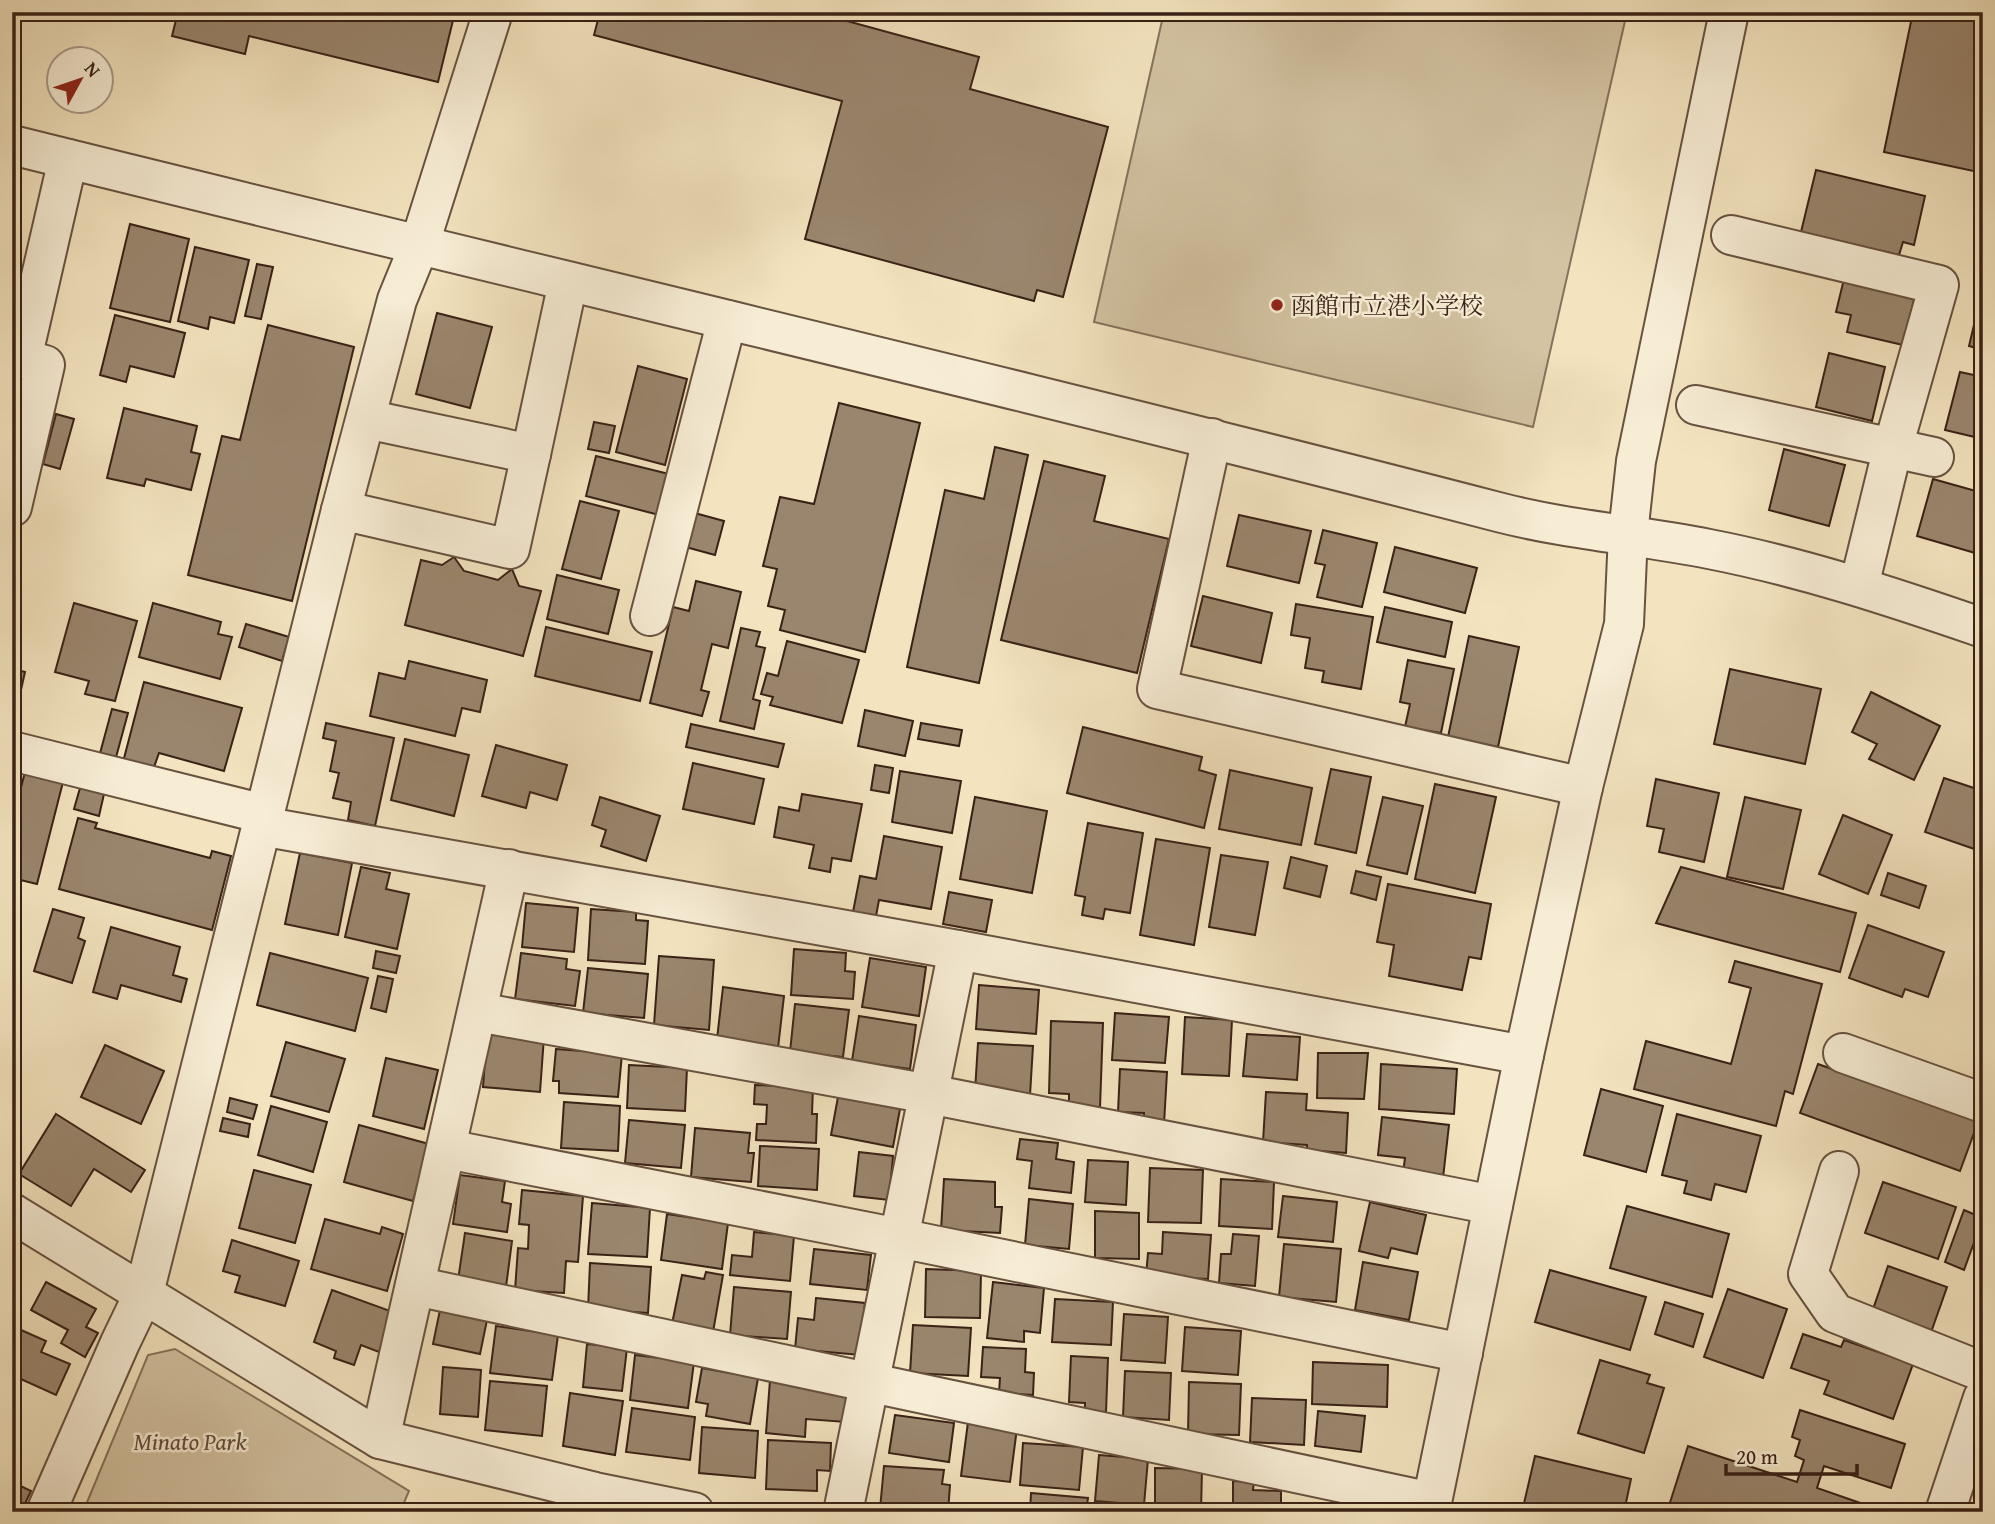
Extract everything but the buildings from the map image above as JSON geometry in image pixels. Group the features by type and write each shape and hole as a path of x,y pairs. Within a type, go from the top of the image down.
{"street":[{"path":"46,1512 120,1343 145,1293 262,820 397,300 419,246 493,12"},
{"path":"415,1286 1431,1507 1524,1055 1583,787 1625,624 1628,534 1636,461 1729,12"},
{"path":"12,145 1212,438 1542,524 1628,534 1713,550 1859,586 1983,628"},
{"path":"12,507 45,365 17,358 68,159"},
{"path":"1731,235 1939,285 1893,447 1859,586"},
{"path":"341,510 510,549 568,282"},
{"path":"650,616 727,320"},
{"path":"1696,405 1934,457"},
{"path":"366,419 531,454"},
{"path":"1212,438 1157,690 1583,787"},
{"path":"12,751 262,820 509,869 1524,1055"},
{"path":"380,1439 509,869"},
{"path":"843,1512 958,950"},
{"path":"478,1012 929,1094 1493,1205"},
{"path":"1843,1052 1983,1103"},
{"path":"447,1149 1463,1353"},
{"path":"1839,1171 1808,1274 1835,1313 1983,1372"},
{"path":"12,1213 380,1439 595,1492 694,1512"},
{"path":"1945,1512 1983,1398"}],"green space":[{"path":"1164,12 1627,12 1533,427 1094,322"},
{"name":"Minato Park","path":"175,1349 409,1491 400,1512 83,1512 148,1355"}],"place":[{"name":"函館市立港小学校","path":"1277,305"}]}
